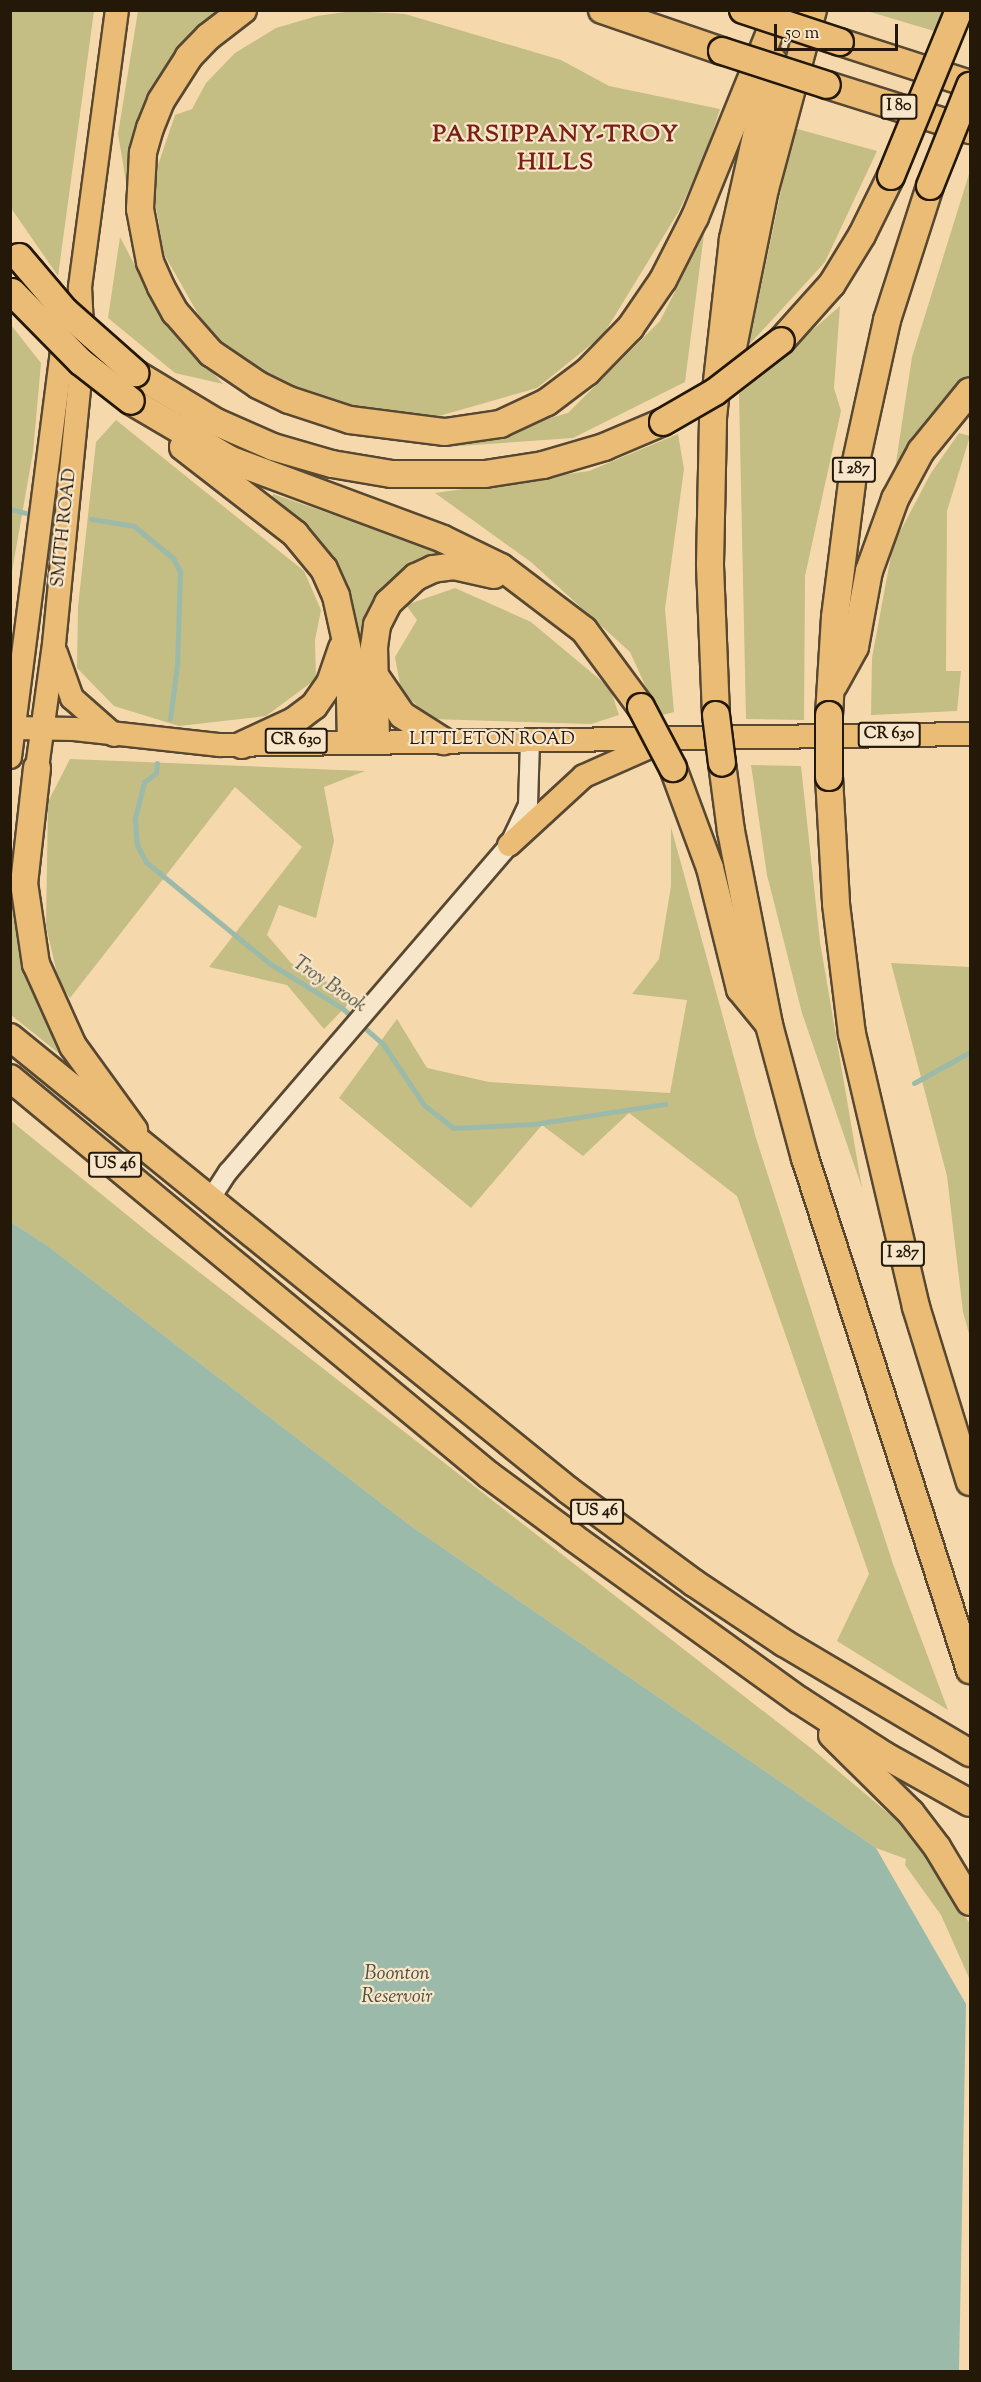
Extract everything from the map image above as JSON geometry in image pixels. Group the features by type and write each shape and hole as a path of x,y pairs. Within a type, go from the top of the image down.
{"highway":[{"path":"243,10 208,37 189,57 161,100 150,128 143,153 140,209 150,262 161,287 175,312 211,353 258,385 299,404 350,420 445,432 500,424 547,402 587,372 630,327 663,280 695,217 779,10"},
{"name":"I 80","path":"602,10 970,130"},
{"name":"I 80","path":"742,10 970,85"},
{"path":"784,10 733,239 712,417 710,564 716,715 731,831 769,1024 805,1158 970,1670"},
{"path":"712,417 735,350 765,189 813,10"},
{"path":"15,250 65,311 135,373 216,422 273,447 332,464 392,474 485,474 543,465 604,447 663,422 715,392 781,341 832,284 862,235 891,176 959,12"},
{"path":"921,68 970,68"},
{"name":"I 287","path":"970,85 930,186 887,320 853,475 835,617 830,702 829,777 836,904 852,1034 916,1307 970,1482"},
{"path":"11,291 73,355 131,401 214,474 283,524 311,550 336,596 344,645 349,654 351,741"},
{"path":"830,702 855,647 869,571 895,499 921,451 970,391"},
{"path":"131,401 198,444 260,474 473,552 532,587 584,630 641,707 673,768 710,868 740,989 769,1024"},
{"path":"376,741 374,674 377,625 388,603 416,577 433,569 454,566 495,576 584,630"},
{"path":"242,744 294,721 314,706 330,683 344,645"},
{"path":"374,674 402,715 443,741"},
{"path":"10,816 37,768"},
{"path":"37,768 24,882 36,964 73,1046 147,1151"},
{"name":"US 46","path":"10,1037 504,1442 694,1583 794,1649 970,1754"},
{"name":"US 46","path":"14,1076 489,1475 734,1655 884,1755 970,1803"},
{"path":"734,1655 837,1739 881,1782 937,1847 970,1902"}],"main road":[{"name":"SMITH ROAD","path":"37,768 54,644 83,348 80,287 117,10"},
{"name":"SMITH ROAD","path":"10,757 62,339 80,287"},
{"path":"54,644 59,670 72,698 114,735"},
{"name":"LITTLETON ROAD","path":"12,732 74,729 114,735 242,744 970,734"},
{"path":"509,845 584,776 614,759 670,739"}],"street":[{"path":"209,1201 228,1172 509,845 521,823 530,794 530,740"}],"shaded area":[{"path":"10,11 94,11 58,276 11,208"},
{"path":"138,11 224,11 171,65 147,101 126,182 118,134"},
{"path":"352,11 405,14 561,60 609,86 720,109 705,155 679,211 603,335 537,388 439,416 342,409 218,349 164,254 152,183 175,115 192,109 206,83 235,53 276,28 317,16"},
{"path":"867,11 942,11 934,31"},
{"path":"794,128 877,151 825,262 749,345"},
{"path":"970,171 970,375 930,418 893,482 912,357"},
{"path":"704,234 685,382 573,438 445,447 568,413 660,321"},
{"path":"120,237 162,317 223,384 175,373 108,318"},
{"path":"840,306 834,388 841,411 805,576 804,720 746,719 739,394"},
{"path":"11,325 41,363 33,452 11,577"},
{"path":"116,420 304,571 321,610 315,640 316,679 266,716 179,726 114,706 77,668 78,607 96,442"},
{"path":"959,433 970,436 947,511 946,671 961,671 957,711 871,715 872,658 893,545 931,473"},
{"path":"678,434 684,469 665,609 674,712 659,716 630,652 531,562 435,493 589,471"},
{"path":"273,494 444,553 444,558 412,569 357,716 356,625 349,594 321,541 272,498"},
{"path":"455,588 531,622 610,688 619,715 591,724 431,719 401,690 395,657 417,620 406,605"},
{"path":"70,759 365,771 324,787 334,841 316,918 279,905 267,935 291,963 355,997 324,1029 287,985 209,967 302,847 235,787 70,998 59,982 46,926 48,802"},
{"path":"751,765 801,766 820,942 862,1188 802,1013 767,875"},
{"path":"671,827 756,1138 893,1564 948,1710 837,1641 869,1574 737,1196 629,1113 583,1156 542,1125 471,1208 339,1098 397,1019 427,1068 489,1082 670,1093 687,1000 632,994 659,959 671,886"},
{"path":"11,865 19,946 61,1055 11,1015"},
{"path":"891,963 970,967 970,1337 963,1312 947,1176"},
{"path":"10,1120 154,1237 812,1749 907,1829 970,1924 970,1980 941,1915 905,1865 906,1859 876,1848 407,1523 48,1246 11,1222"}],"water":[{"name":"Boonton Reservoir","path":"11,1222 48,1246 407,1523 876,1848 966,2004 959,2371 11,2371"}],"waterway":[{"name":"Troy Brook","path":"10,509 26,513"},
{"name":"Troy Brook","path":"91,519 134,526 173,558 180,572 177,665 170,719"},
{"name":"Troy Brook","path":"157,763 156,773 144,782 135,819 137,845 146,862 269,963 342,1008 383,1044 424,1105 453,1128 534,1124 665,1104"},
{"name":"Troy Brook","path":"914,1083 970,1052"}],"district":[{"name":"PARSIPPANY-TROY HILLS","path":"556,150"}]}
